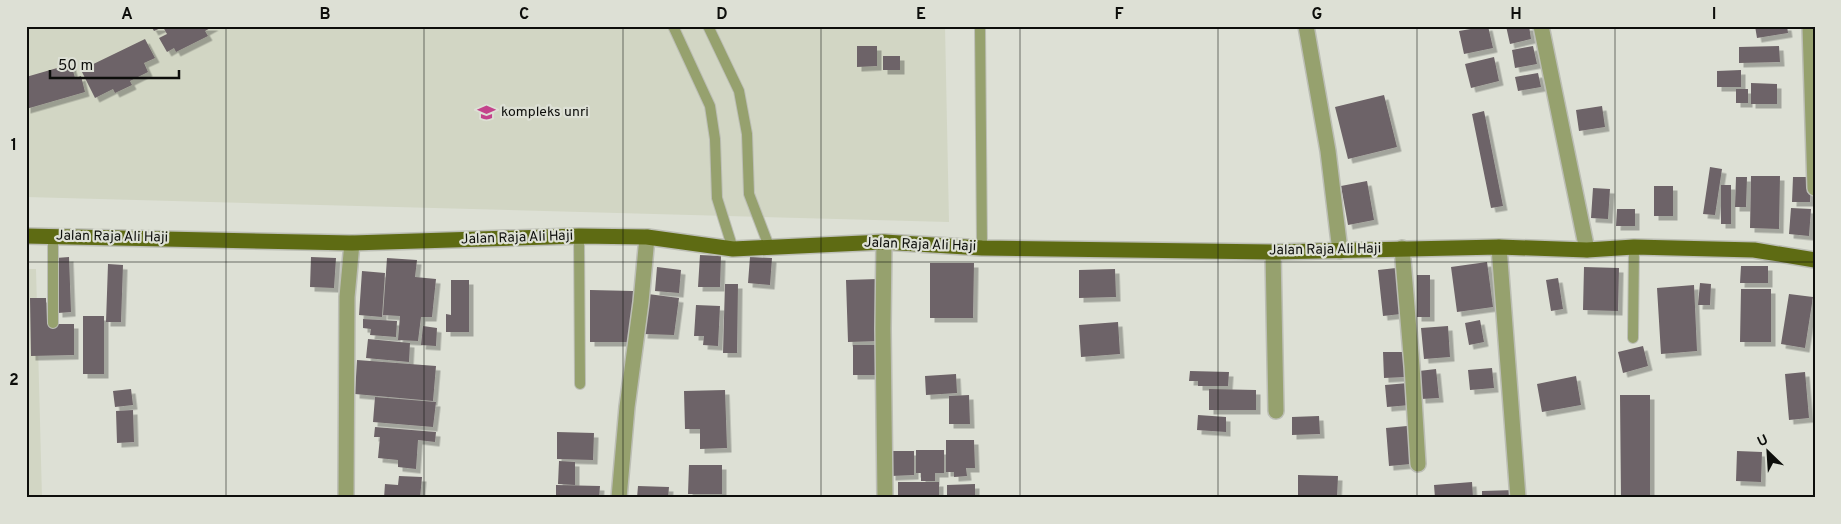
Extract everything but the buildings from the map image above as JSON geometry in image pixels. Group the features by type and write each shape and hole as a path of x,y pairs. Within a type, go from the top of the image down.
{"main road":[{"name":"Jalan Raja Ali Haji","path":"26,236 53,235 352,243 579,236 647,237 733,249 770,249 884,242 982,248 1274,252 1499,247 1587,250 1634,247 1754,250 1815,260"}],"street":[{"path":"1306,26 1328,151 1340,251"},
{"path":"1541,26 1587,250"},
{"path":"1810,26 1815,188"},
{"path":"619,498 627,406 641,302 647,237"},
{"path":"884,242 882,329 885,498"},
{"path":"346,498 347,297 352,243"},
{"path":"1499,247 1518,498"},
{"path":"1402,248 1418,464"},
{"path":"1274,252 1276,411"}],"lane":[{"path":"673,26 710,106 715,139 717,198 733,249"},
{"path":"708,26 740,91 747,134 748,194 770,249"},
{"path":"980,26 982,248"},
{"path":"53,235 53,323"},
{"path":"579,236 580,384"},
{"path":"1633,338 1634,247"}],"shaded area":[{"name":"kompleks unri","path":"26,26 945,26 949,222 26,197"},
{"path":"26,269 36,269 42,498 26,498"}],"place":[{"name":"kompleks unri","path":"487,112"}]}
